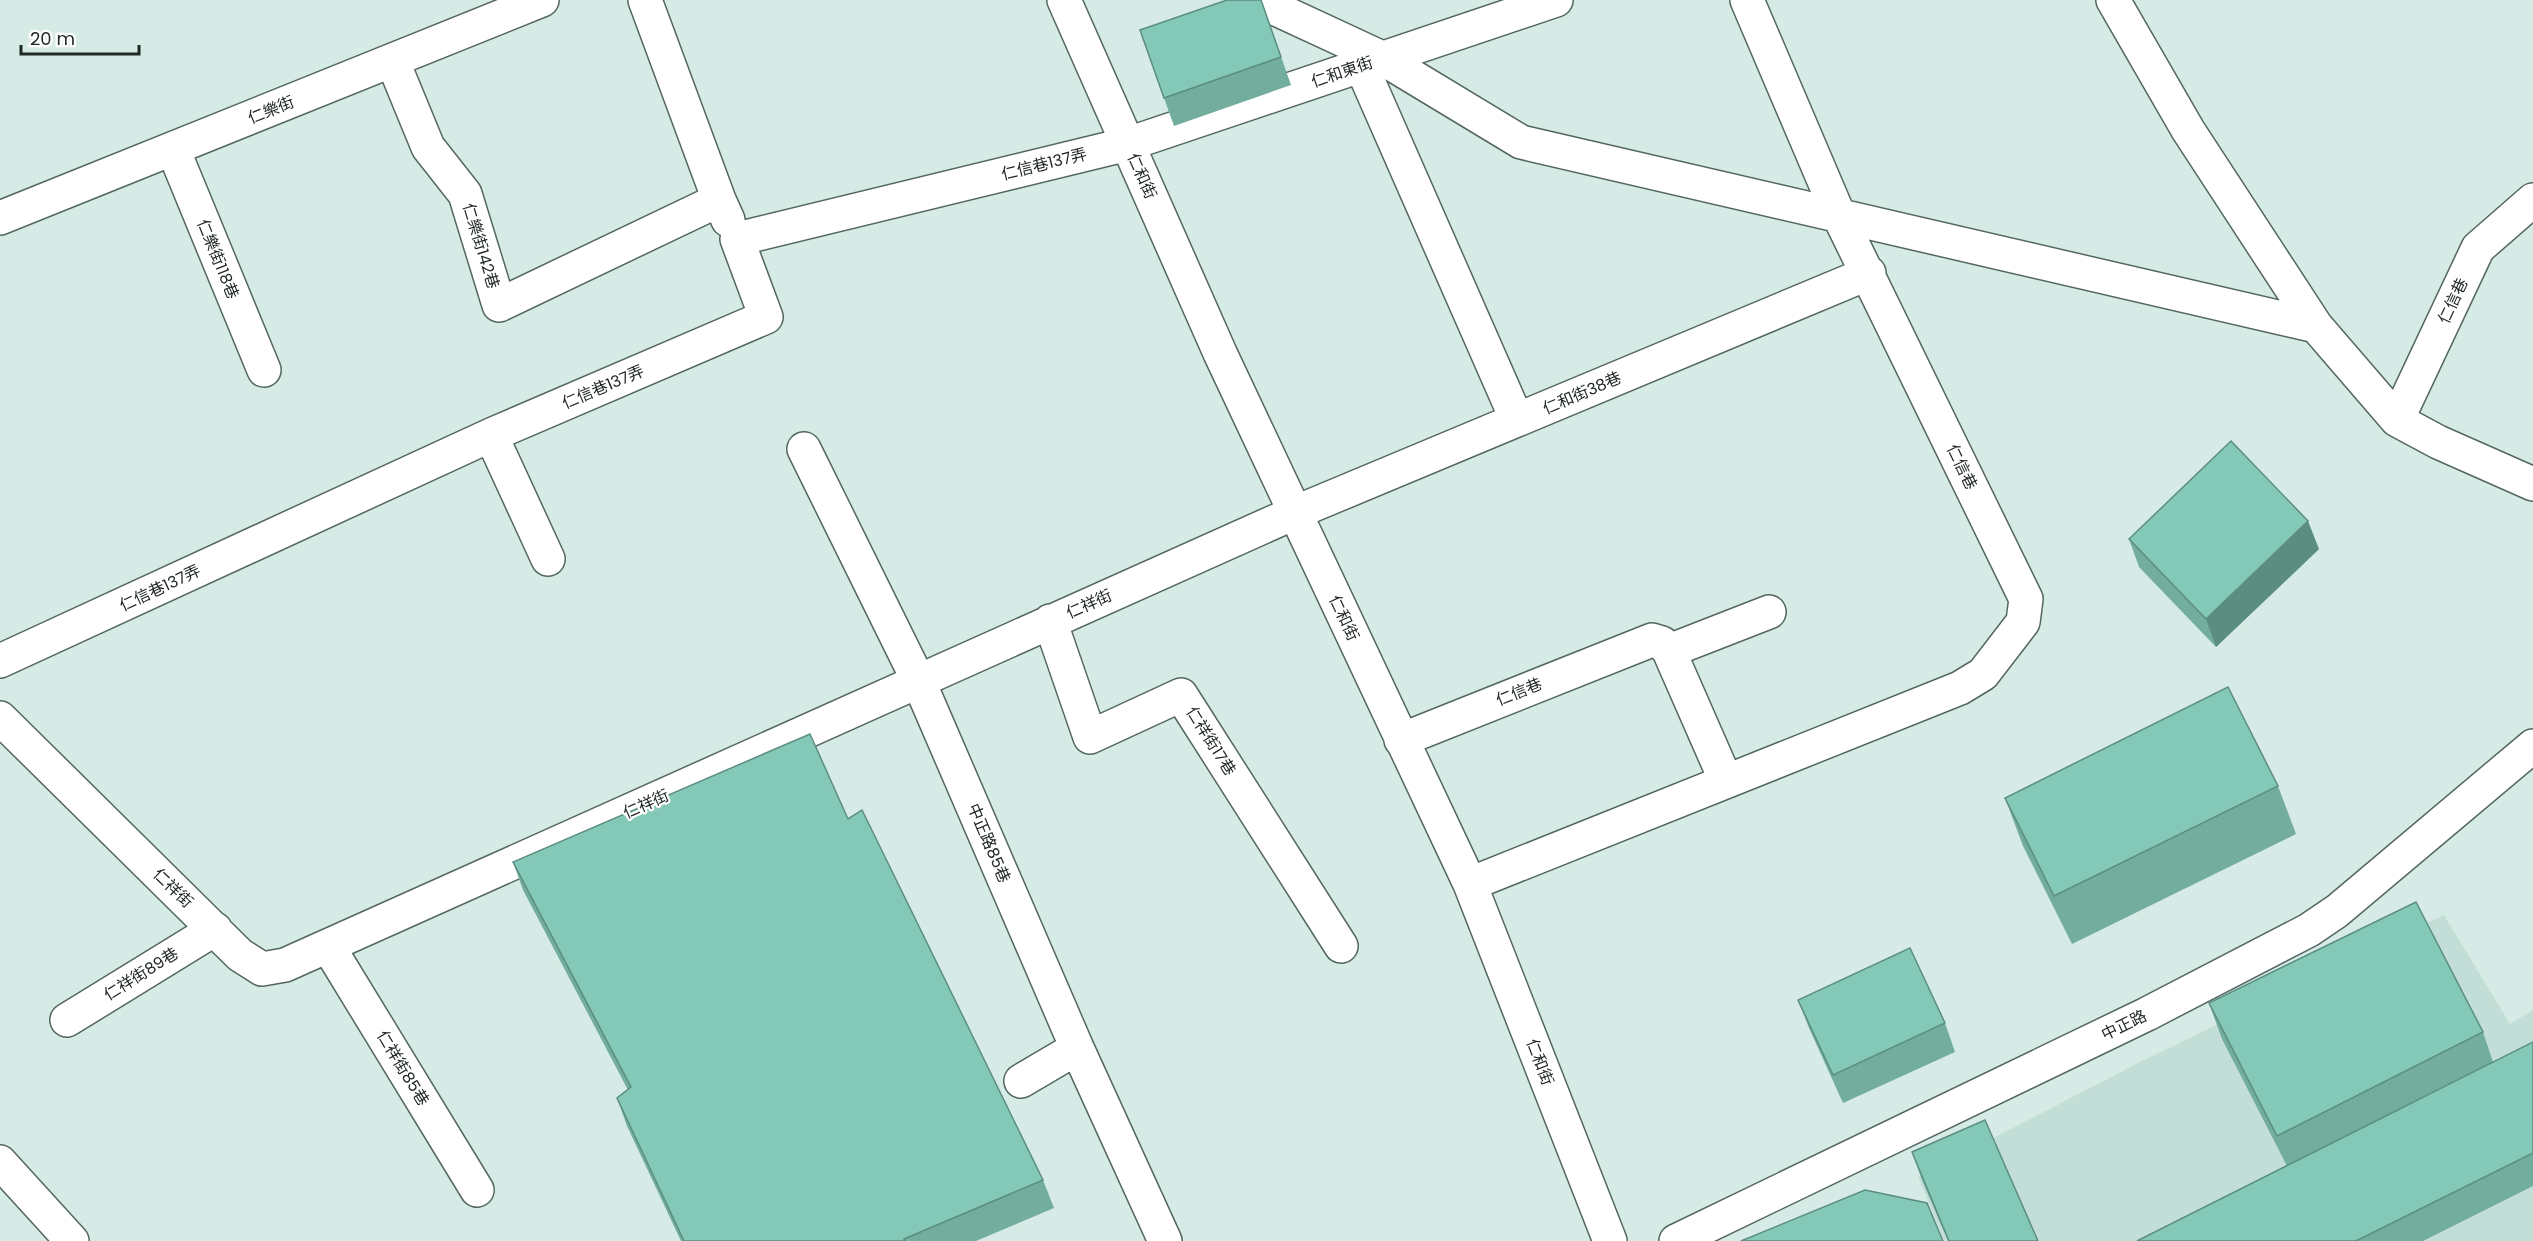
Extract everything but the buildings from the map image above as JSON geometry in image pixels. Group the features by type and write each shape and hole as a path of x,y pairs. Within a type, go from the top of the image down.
{"street":[{"name":"仁樂街","path":"0,218 393,62 542,0"},
{"path":"645,0 719,200 737,239"},
{"name":"仁和街","path":"1064,0 1220,353 1470,884 1610,1241"},
{"path":"1257,0 1521,142 1840,218 2316,326"},
{"name":"仁和東街","path":"1128,144 1556,0"},
{"name":"仁信巷","path":"1470,884 1960,688 1983,674 2023,622 2026,599 1869,273 1840,218 1747,0"},
{"path":"2113,0 2188,130 2316,326 2397,420 2438,442 2533,484"},
{"name":"仁樂街142巷","path":"393,62 428,147 465,194 499,305 719,200"},
{"path":"1372,62 1517,420"},
{"name":"仁信巷137弄","path":"0,662 491,435 766,316 737,239 1128,144"},
{"name":"仁樂街118巷","path":"173,149 264,370"},
{"name":"仁信巷","path":"2397,420 2478,248 2533,200"},
{"name":"仁和街38巷","path":"1294,513 1869,273"},
{"path":"491,435 548,559"},
{"name":"中正路85巷","path":"804,449 919,682 1077,1048 1165,1241"},
{"name":"仁祥街","path":"0,718 240,955 262,969 285,965 328,946 1294,513"},
{"path":"1726,781 1670,651 1769,612"},
{"name":"仁祥街17巷","path":"1050,621 1090,737 1181,695 1341,946"},
{"name":"仁信巷","path":"1401,740 1640,643 1652,640 1662,643 1670,651"},
{"name":"中正路","path":"1676,1241 2147,1014 2309,930 2337,911 2533,746"},
{"name":"仁祥街89巷","path":"67,1020 215,929"},
{"name":"仁祥街85巷","path":"328,946 477,1190"},
{"path":"1021,1081 1077,1048"},
{"path":"0,1162 72,1241"}],"shaded area":[{"path":"2444,915 2510,1024 2533,1010 2533,1241 1945,1241 1918,1177 2142,1061"}]}
